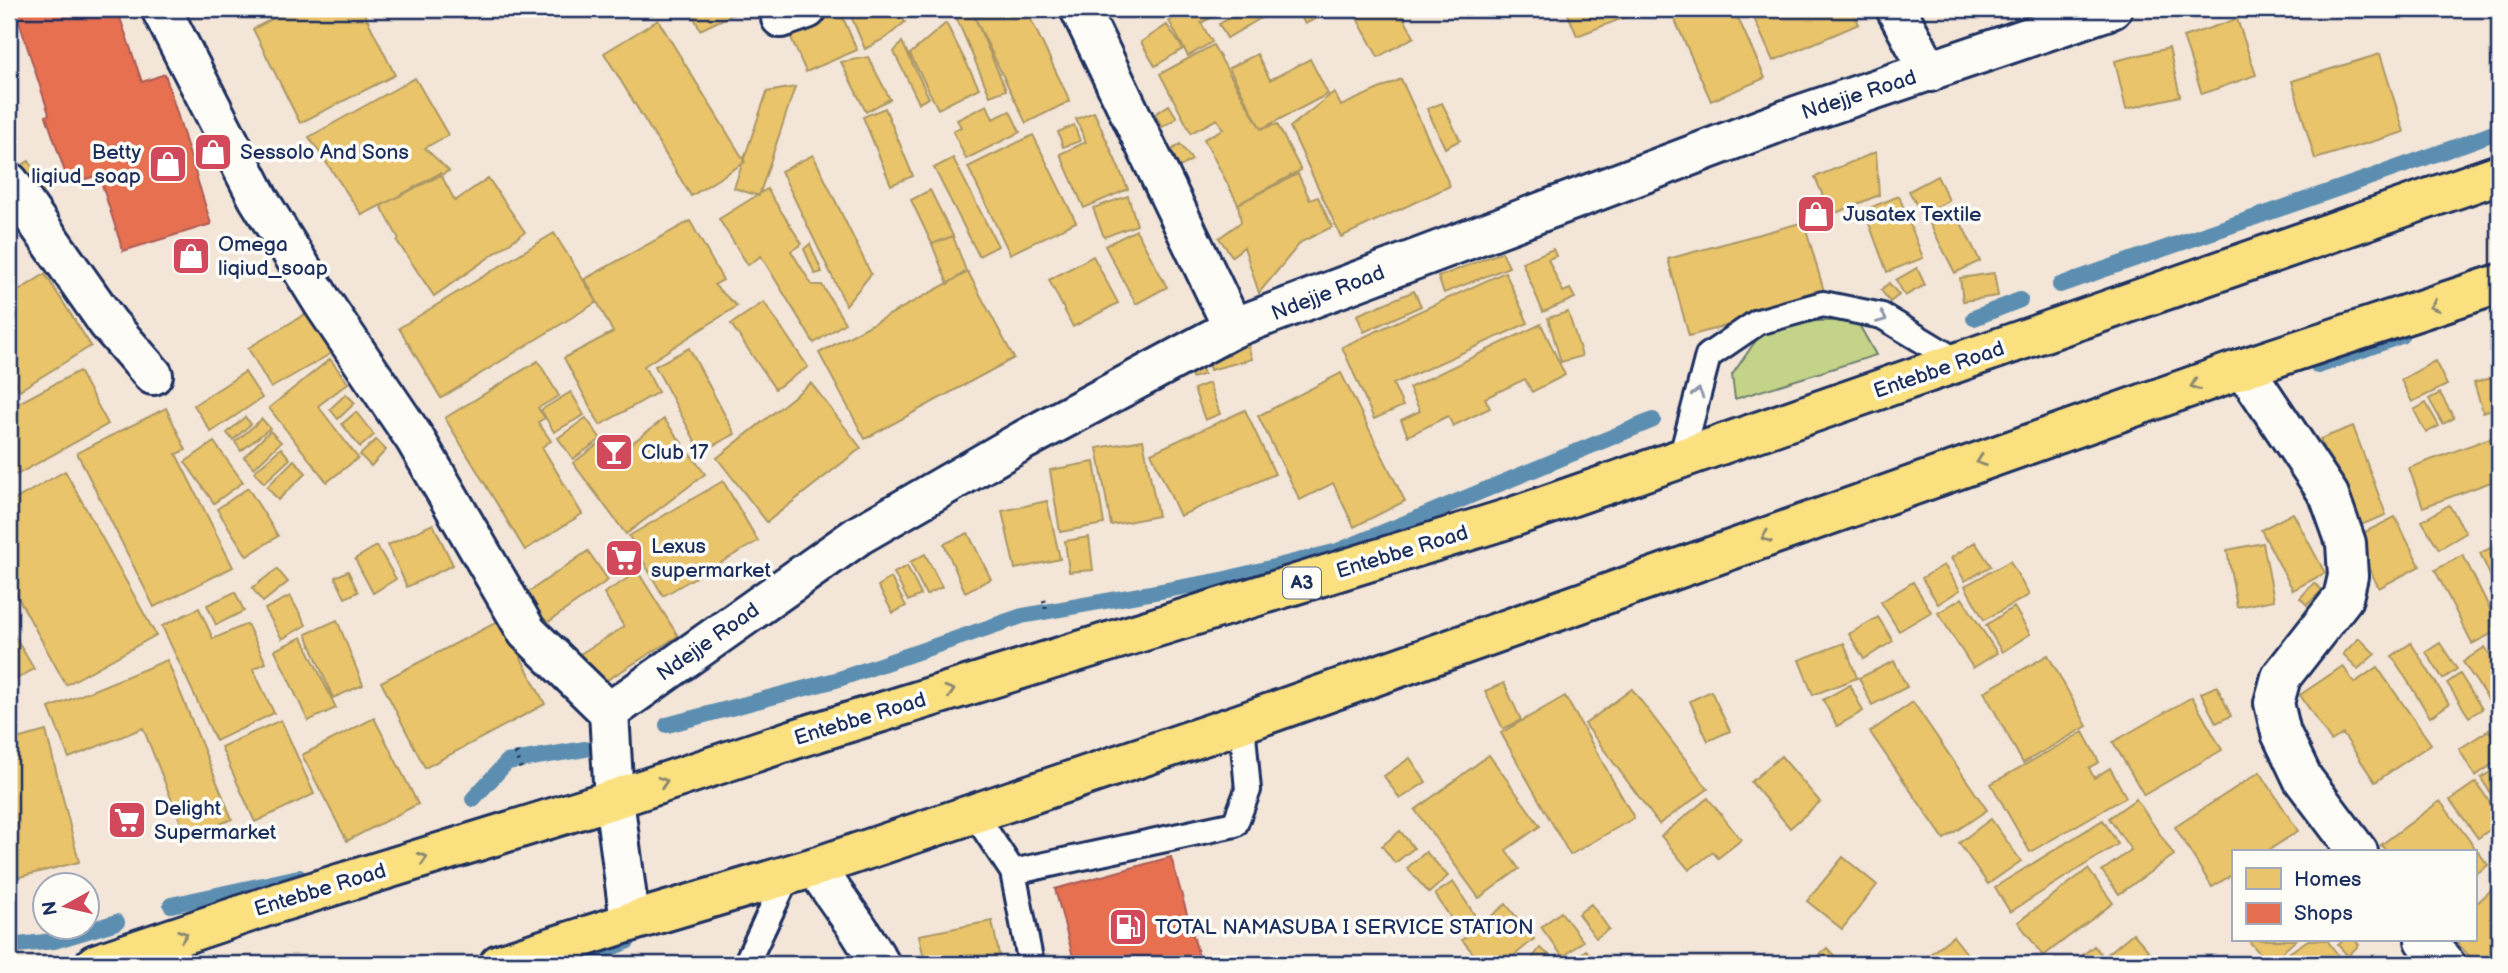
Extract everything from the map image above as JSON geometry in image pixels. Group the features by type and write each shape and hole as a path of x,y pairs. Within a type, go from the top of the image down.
{"main road":[{"name":"Entebbe Road","path":"95,964 277,903 614,799 814,733 1507,519 2499,174"},
{"path":"499,964 801,871 1242,723 2244,368 2499,284"}],"street":[{"path":"160,9 258,198 323,303 415,439 527,632 609,712 614,799 630,922"},
{"path":"1080,9 1233,328"},
{"path":"1896,9 1930,72"},
{"name":"Ndejje Road","path":"609,712 859,535 1024,440 1233,328 1796,116 2112,9"},
{"path":"9,183 108,323 153,375"},
{"path":"2244,368 2329,495 2346,543 2348,576 2343,598 2281,677 2274,703 2281,733 2303,779 2356,850"},
{"path":"801,871 880,964"},
{"path":"2427,942 2445,964"}],"lane":[{"path":"1681,459 1708,356 1758,322 1823,304 1882,316 1960,363"},
{"path":"1013,872 1236,824 1248,790 1242,723"},
{"path":"974,813 1013,872 1031,964"},
{"path":"746,964 801,871"}],"path":[{"path":"516,753 521,770"}],"green space":[{"path":"1804,321 1857,321 1876,355 1735,399 1732,375 1761,333"}],"building: Homes":[{"path":"291,9 362,9 395,75 300,123 253,29"},
{"path":"690,9 744,9 700,30"},
{"path":"848,9 897,9 905,22 887,37 865,49"},
{"path":"971,9 1006,90 990,96 954,12"},
{"path":"993,9 1026,9 1070,101 1026,123 975,18"},
{"path":"1191,9 1227,9 1201,23 1212,42 1188,56 1169,21"},
{"path":"1245,9 1276,9 1227,38 1219,24"},
{"path":"1297,9 1335,9 1305,24"},
{"path":"1352,9 1399,9 1414,37 1378,57"},
{"path":"1566,9 1629,9 1631,15 1577,36"},
{"path":"1670,9 1734,9 1765,78 1711,101"},
{"path":"1750,9 1852,9 1859,24 1773,61"},
{"path":"840,11 857,50 806,72 789,33"},
{"path":"2237,19 2256,75 2202,94 2183,37"},
{"path":"658,20 745,162 691,196 604,53"},
{"path":"946,23 979,88 938,109 910,54"},
{"path":"1167,25 1183,49 1155,66 1141,42"},
{"path":"902,42 929,98 919,103 894,52"},
{"path":"1213,45 1261,129 1277,124 1301,170 1238,204 1204,139 1223,129 1217,119 1191,133 1160,74"},
{"path":"2169,48 2180,96 2126,109 2115,61"},
{"path":"1257,54 1270,80 1310,59 1328,94 1261,129 1229,68"},
{"path":"2380,54 2404,132 2315,159 2292,81"},
{"path":"868,57 890,99 866,112 841,62"},
{"path":"415,78 448,135 425,148 449,171 362,215 309,137"},
{"path":"1401,79 1450,186 1341,237 1290,127 1334,92 1341,106"},
{"path":"795,87 759,196 734,188 767,92"},
{"path":"1442,103 1460,140 1445,148 1427,109"},
{"path":"987,105 993,119 1010,111 1020,132 966,159 953,131 961,127 957,120"},
{"path":"1169,105 1177,118 1162,127 1155,114"},
{"path":"885,108 913,176 891,185 863,117"},
{"path":"1094,112 1128,189 1084,208 1060,154 1086,142 1076,119"},
{"path":"1074,125 1080,141 1063,147 1058,132"},
{"path":"1033,135 1076,222 1010,254 968,167"},
{"path":"1180,144 1192,160 1180,167 1169,152"},
{"path":"1876,152 1879,195 1831,215 1815,177"},
{"path":"813,155 871,274 846,305 781,171"},
{"path":"953,158 998,246 979,256 934,168"},
{"path":"29,161 46,192 34,198 17,168"},
{"path":"440,173 455,201 488,178 525,232 434,296 397,241 399,239 381,206"},
{"path":"1298,174 1310,200 1318,197 1332,227 1301,242 1259,293 1244,247 1232,256 1219,238 1241,222 1238,204"},
{"path":"1937,176 1949,200 1922,215 1909,191"},
{"path":"767,189 802,244 791,251 812,285 822,285 845,323 814,343 761,256 748,265 719,219"},
{"path":"930,190 953,236 932,244 911,200"},
{"path":"1128,196 1137,225 1104,237 1093,208"},
{"path":"1899,196 1923,258 1887,272 1864,210"},
{"path":"1955,211 1980,261 1955,273 1930,224"},
{"path":"690,221 723,280 714,285 737,306 644,366 658,392 600,425 564,358 613,332 585,279"},
{"path":"1804,222 1826,298 1689,336 1668,259"},
{"path":"1136,230 1167,287 1136,304 1105,246"},
{"path":"554,233 597,302 441,398 399,328"},
{"path":"953,236 966,271 948,284 932,244"},
{"path":"810,244 822,272 815,274 804,249"},
{"path":"1553,249 1556,256 1548,259 1563,292 1570,289 1575,298 1543,312 1522,262"},
{"path":"1502,252 1509,267 1444,293 1438,277"},
{"path":"1093,256 1118,303 1073,327 1049,280"},
{"path":"1917,268 1925,285 1905,296 1896,280"},
{"path":"968,272 1014,358 865,439 819,353"},
{"path":"1505,272 1528,323 1393,384 1403,406 1374,419 1342,347"},
{"path":"1994,273 1998,296 1963,301 1960,278"},
{"path":"45,274 91,346 20,390 9,373 9,297"},
{"path":"1889,283 1899,295 1890,302 1881,290"},
{"path":"1414,291 1421,306 1364,332 1357,315"},
{"path":"764,302 808,367 775,389 731,324"},
{"path":"309,312 332,353 271,388 248,348"},
{"path":"1568,312 1582,356 1561,362 1548,318"},
{"path":"1541,324 1565,375 1532,392 1525,379 1485,398 1490,408 1453,426 1448,416 1408,436 1401,420 1420,411 1409,388"},
{"path":"1247,342 1252,359 1210,370 1206,353"},
{"path":"689,348 735,434 701,452 655,366"},
{"path":"1198,357 1204,374 1192,378 1186,361"},
{"path":"330,359 348,383 318,406 358,458 327,482 269,408"},
{"path":"538,361 559,396 538,408 545,418 538,422 551,441 542,447 582,514 525,550 445,418"},
{"path":"2435,361 2447,385 2412,402 2401,380"},
{"path":"79,371 108,424 16,475 9,461 9,408"},
{"path":"245,372 262,398 211,432 194,405"},
{"path":"1341,373 1405,501 1354,527 1333,483 1300,500 1258,416"},
{"path":"2491,378 2499,407 2483,412 2474,383"},
{"path":"811,383 861,448 767,522 717,458"},
{"path":"1209,383 1220,414 1205,420 1194,389"},
{"path":"571,392 584,415 554,432 541,410"},
{"path":"2440,393 2454,418 2443,424 2429,399"},
{"path":"346,394 355,403 338,419 330,409"},
{"path":"2426,403 2439,426 2426,433 2414,410"},
{"path":"166,408 186,450 176,454 233,567 154,607 77,453"},
{"path":"1245,410 1275,474 1180,516 1151,453"},
{"path":"356,412 374,435 360,447 342,424"},
{"path":"245,417 251,424 233,440 227,433"},
{"path":"586,418 601,439 573,459 558,438"},
{"path":"262,419 270,428 241,451 235,442"},
{"path":"664,419 705,474 626,534 573,463 600,443 611,459"},
{"path":"2353,426 2386,515 2353,528 2320,439"},
{"path":"270,431 281,442 254,468 244,457"},
{"path":"2490,438 2499,463 2499,479 2423,507 2409,468"},
{"path":"376,440 386,450 371,466 360,455"},
{"path":"1143,440 1158,516 1111,525 1097,448"},
{"path":"214,442 243,482 214,503 185,462"},
{"path":"281,448 290,459 264,483 254,472"},
{"path":"294,460 306,473 278,500 267,487"},
{"path":"1094,462 1104,524 1060,532 1050,470"},
{"path":"65,471 156,635 66,685 9,581 9,503"},
{"path":"723,481 758,541 663,596 629,536"},
{"path":"248,488 278,536 247,556 217,509"},
{"path":"1047,501 1060,559 1015,569 1002,511"},
{"path":"2449,505 2466,533 2439,549 2422,521"},
{"path":"2293,513 2325,573 2293,590 2261,530"},
{"path":"2395,517 2420,566 2379,588 2353,538"},
{"path":"433,524 453,565 407,587 388,545"},
{"path":"968,533 991,579 965,592 944,544"},
{"path":"1089,537 1093,570 1069,572 1065,541"},
{"path":"1975,542 1991,566 1965,581 1951,558"},
{"path":"2263,543 2274,600 2237,607 2227,550"},
{"path":"2499,544 2499,579 2493,582 2480,553"},
{"path":"377,546 396,579 373,593 355,559"},
{"path":"588,551 608,580 544,625 524,595"},
{"path":"925,554 942,587 926,595 910,562"},
{"path":"2463,555 2499,627 2499,630 2472,644 2435,570"},
{"path":"2010,561 2029,595 1984,620 1965,586"},
{"path":"1944,565 1960,590 1938,604 1922,578"},
{"path":"907,566 921,595 908,601 894,573"},
{"path":"277,569 288,582 263,602 252,588"},
{"path":"348,571 358,592 345,598 335,577"},
{"path":"638,572 678,636 594,688 575,657 624,627 604,593"},
{"path":"891,578 906,606 893,613 878,586"},
{"path":"1913,582 1931,612 1899,631 1881,602"},
{"path":"2314,583 2322,590 2307,605 2300,598"},
{"path":"235,592 244,611 216,625 207,605"},
{"path":"290,596 306,625 282,639 265,609"},
{"path":"1962,598 1997,653 1973,668 1938,613"},
{"path":"2014,607 2030,634 2002,652 1986,625"},
{"path":"199,608 213,639 247,624 266,663 253,669 274,713 216,741 162,626"},
{"path":"1878,617 1893,641 1864,659 1849,634"},
{"path":"337,620 363,685 333,698 306,634"},
{"path":"501,620 545,704 425,768 381,682"},
{"path":"9,626 34,669 9,683"},
{"path":"302,637 336,708 308,721 275,650"},
{"path":"2359,638 2375,654 2358,669 2343,654"},
{"path":"1844,643 1857,678 1813,695 1799,660"},
{"path":"2411,643 2449,704 2430,717 2392,656"},
{"path":"2440,643 2457,669 2443,679 2426,652"},
{"path":"2485,647 2499,668 2499,701 2492,705 2463,662"},
{"path":"2048,655 2087,726 2023,763 1984,692"},
{"path":"167,660 232,819 187,838 143,728 69,758 49,708"},
{"path":"1894,661 1907,687 1872,705 1859,678"},
{"path":"2343,666 2354,683 2377,667 2431,744 2375,782 2343,734 2331,741 2300,695"},
{"path":"2460,674 2482,709 2469,717 2447,683"},
{"path":"1504,683 1521,720 1503,729 1485,691"},
{"path":"1850,685 1863,711 1837,726 1823,700"},
{"path":"2217,686 2231,716 2216,723 2201,693"},
{"path":"1632,689 1708,789 1659,824 1585,724"},
{"path":"1711,691 1730,731 1708,741 1690,701"},
{"path":"1565,696 1634,818 1570,855 1501,733"},
{"path":"2192,697 2222,750 2144,795 2113,742"},
{"path":"1913,702 1987,810 1944,839 1870,732"},
{"path":"2499,716 2499,731 2492,721"},
{"path":"374,718 418,804 347,841 302,755"},
{"path":"281,720 314,794 255,822 221,747"},
{"path":"2489,730 2499,746 2499,760 2475,776 2459,749"},
{"path":"46,731 79,862 15,878 9,853 9,741"},
{"path":"2083,732 2099,762 2089,768 2094,778 2110,768 2126,797 2030,852 1991,784"},
{"path":"1489,755 1540,826 1506,850 1519,869 1479,898 1415,810"},
{"path":"1781,756 1820,802 1790,828 1751,782"},
{"path":"1410,758 1426,782 1400,799 1384,776"},
{"path":"2499,766 2499,788 2491,794 2481,778"},
{"path":"2260,772 2298,831 2269,850 2232,850 2232,875 2212,887 2175,827"},
{"path":"2476,782 2499,816 2499,823 2478,838 2450,800"},
{"path":"1708,798 1741,840 1718,858 1713,852 1689,870 1661,836"},
{"path":"2136,799 2174,855 2119,894 2102,871 2131,850 2109,818"},
{"path":"2440,801 2488,865 2476,874 2476,850 2385,850 2381,845"},
{"path":"1991,819 2021,861 1988,884 1959,843"},
{"path":"2103,820 2118,844 2010,912 1995,887"},
{"path":"1400,831 1414,848 1395,863 1382,846"},
{"path":"1426,852 1448,876 1429,893 1407,868"},
{"path":"1843,857 1877,885 1842,929 1807,901"},
{"path":"2088,869 2113,903 2043,956 2018,922"},
{"path":"1453,882 1474,914 1457,927 1435,894"},
{"path":"2499,883 2499,964 2476,964 2457,942 2476,942 2476,904"},
{"path":"1506,904 1534,939 1504,964 1482,964 1462,940"},
{"path":"1591,904 1609,929 1596,938 1578,914"},
{"path":"1561,912 1583,941 1563,957 1541,927"},
{"path":"992,921 1001,964 925,964 919,935"},
{"path":"2133,933 2160,964 2072,964 2094,946 2104,957"},
{"path":"1953,936 1975,964 1936,964 1929,955"},
{"path":"2250,942 2294,942 2269,964"},
{"path":"2305,942 2328,942 2344,964 2273,964"},
{"path":"2342,942 2357,942 2359,945 2348,956 2338,945"},
{"path":"1540,948 1562,964 1528,964"},
{"path":"1827,948 1842,964 1811,962"},
{"path":"1586,950 1598,964 1570,964"}],"building: Shops":[{"path":"15,9 117,9 142,82 165,74 211,224 123,251 99,175 69,184"},
{"name":"TOTAL NAMASUBA I SERVICE STATION","path":"1171,857 1201,964 1075,964 1055,889"}],"waterway":[{"path":"2060,285 2499,131"},
{"path":"1974,318 2020,300"},
{"path":"2318,366 2401,336"},
{"path":"667,725 836,680 1022,616 1222,580 1338,551 1653,420"},
{"path":"473,799 507,762 585,749"},
{"path":"171,905 299,877"},
{"path":"9,946 54,941 117,922"},
{"path":"572,964 628,941"}],"place":[{"name":"Sessolo And Sons","path":"213,152"},
{"name":"Betty liqiud_soap","path":"168,164"},
{"name":"Jusatex Textile","path":"1816,214"},
{"name":"Omega liqiud_soap","path":"191,256"},
{"name":"Club 17","path":"614,452"},
{"name":"Lexus supermarket","path":"624,558"},
{"name":"Delight Supermarket","path":"127,820"},
{"name":"TOTAL NAMASUBA I SERVICE STATION","path":"1128,927"}]}
